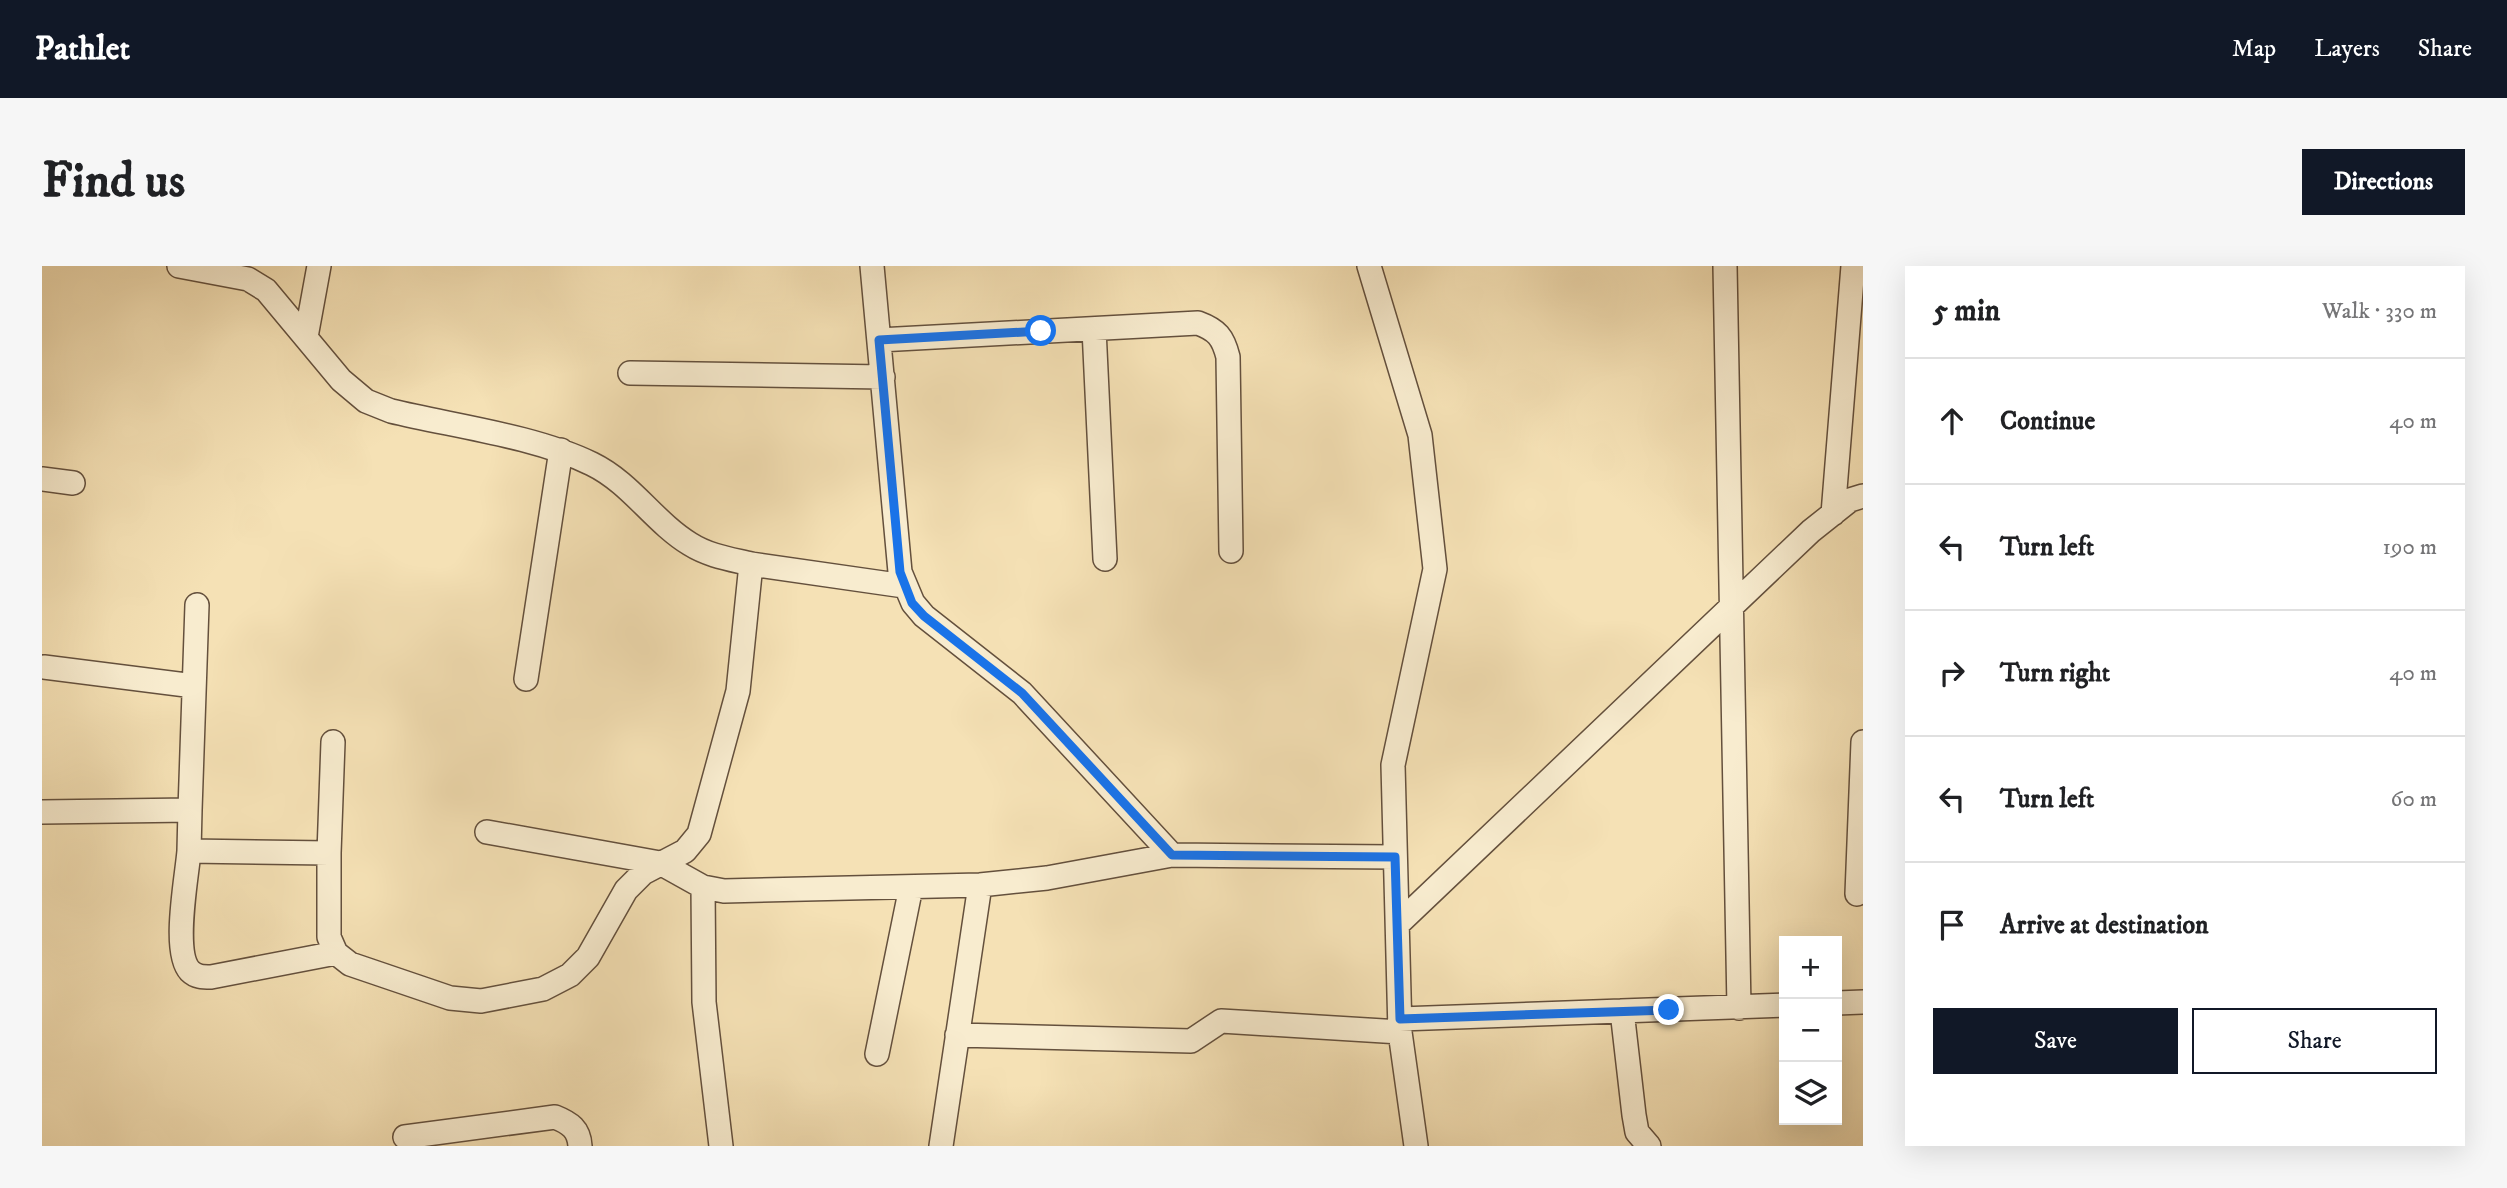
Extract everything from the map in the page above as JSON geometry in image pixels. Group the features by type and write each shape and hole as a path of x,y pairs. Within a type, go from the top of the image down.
{"street":[{"path":"179,266 248,279 266,290 341,380 366,401 391,411 561,450 594,465 623,483 690,544 716,556 751,564 904,586"},
{"path":"306,337 319,266"},
{"path":"872,266 904,586 924,616 1022,693 1050,721 1172,855"},
{"path":"1369,266 1420,435 1435,569 1393,765 1400,1026 1416,1146"},
{"path":"1725,266 1739,1008"},
{"path":"1833,514 1853,266"},
{"path":"879,340 1198,323 1214,329 1223,341 1228,357 1231,551"},
{"path":"1094,328 1105,559"},
{"path":"630,373 883,377"},
{"path":"526,679 561,450"},
{"path":"42,480 73,483"},
{"path":"1398,923 1730,608 1833,514 1850,500 1863,496"},
{"path":"333,741 329,937 336,953 350,964 450,998 481,1001 543,989 570,975 588,957 626,890 643,873 685,851 699,834 738,691 751,564"},
{"path":"197,605 189,850 181,951 189,970 198,976 211,977 336,953"},
{"path":"44,667 194,686"},
{"path":"1857,894 1863,743"},
{"path":"42,812 190,810"},
{"path":"487,832 660,863 703,887 724,891 981,885 1047,878 1172,855 1395,857"},
{"path":"189,850 329,853"},
{"path":"941,1146 981,885"},
{"path":"703,887 704,1002 721,1146"},
{"path":"877,1054 911,887"},
{"path":"1842,1003 1863,1002"},
{"path":"957,1035 1191,1041 1221,1021 1400,1026 1622,1011 1779,1006"},
{"path":"1622,1011 1637,1132 1648,1146"},
{"path":"405,1137 555,1116 571,1123 580,1137 580,1146"}],"route":[{"path":"1041,331 879,340 900,572 912,603 924,616 1022,693 1172,855 1395,857 1400,1019 1669,1010"}]}
